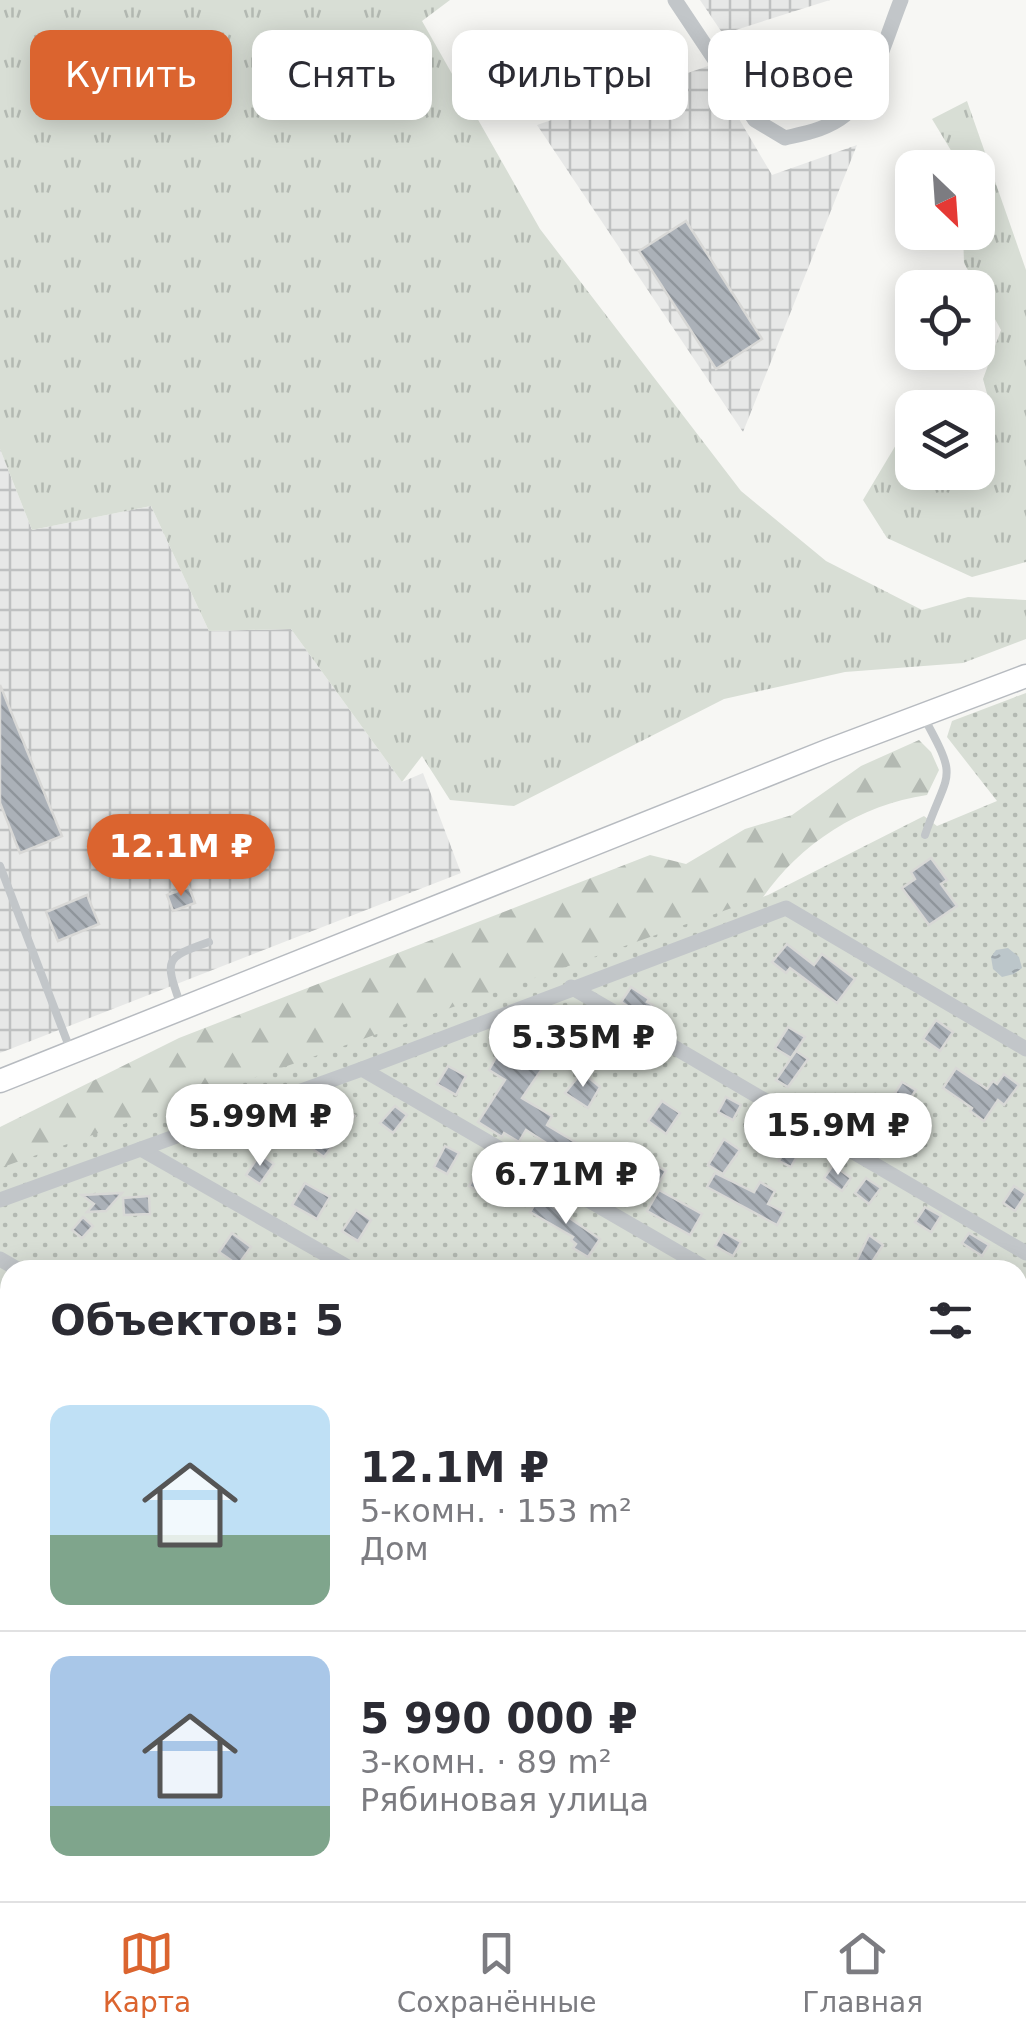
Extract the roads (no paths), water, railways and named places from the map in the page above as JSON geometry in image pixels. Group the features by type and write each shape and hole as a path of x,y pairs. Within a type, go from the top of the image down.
{"main road":[{"path":"0,1081 812,757 1026,676"}],"street":[{"path":"675,0 754,120 786,138 820,129 847,114 867,84 901,0"},
{"path":"0,1200 362,1069 786,908 1026,1049"},
{"path":"571,988 1026,1253"},
{"path":"362,1069 692,1260"},
{"path":"141,1149 336,1260"}],"lane":[{"path":"923,716 947,760 948,781 926,836"},
{"path":"0,866 72,1054"},
{"path":"182,1010 169,973 172,961 178,952 209,942"}],"water":[{"path":"1008,948 1019,957 1022,968 1002,977 993,969 991,957 996,950"}]}
